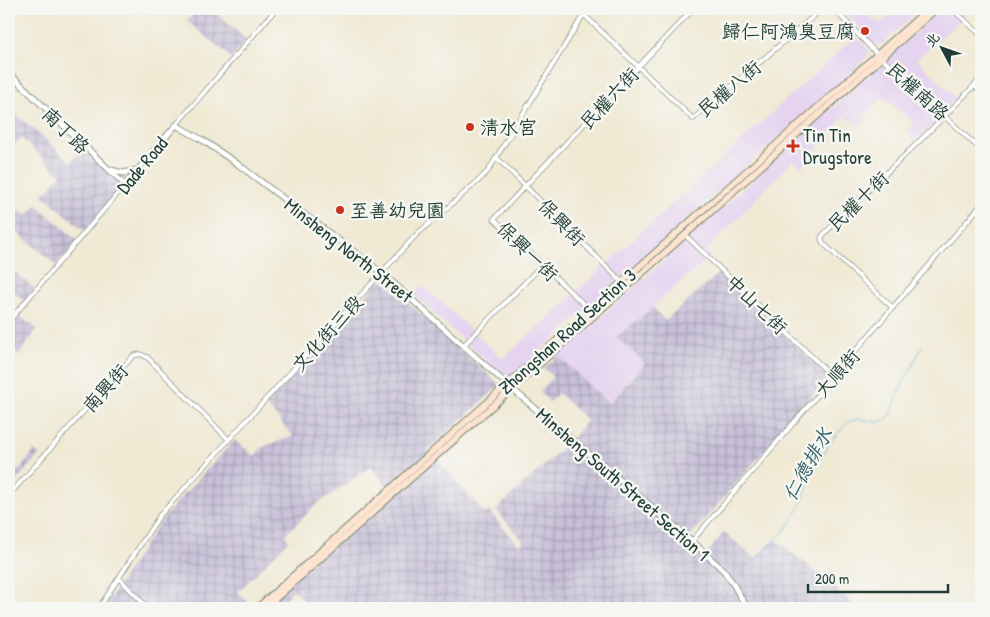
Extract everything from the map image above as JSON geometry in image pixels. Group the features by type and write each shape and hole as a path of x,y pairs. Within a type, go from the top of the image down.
{"main road":[{"path":"879,56 928,9"},
{"path":"879,56 936,9"},
{"name":"Zhongshan Road Section 3","path":"257,608 683,233 879,56"},
{"name":"Zhongshan Road Section 3","path":"265,608 509,386"}],"street":[{"name":"Dade Road","path":"9,321 276,9"},
{"path":"578,9 638,67"},
{"name":"文化街三段","path":"99,608 160,515 426,226 483,177 497,158 587,9"},
{"name":"民權六街","path":"526,186 693,9"},
{"name":"民權八街","path":"638,67 693,119 822,9"},
{"name":"民權南路","path":"834,9 879,56 981,150"},
{"path":"952,9 981,35"},
{"name":"南丁路","path":"9,73 125,185"},
{"path":"946,117 981,78"},
{"path":"974,86 981,92"},
{"name":"民權十街","path":"893,308 824,244 823,235 946,117"},
{"name":"Minsheng North Street","path":"176,125 204,141 239,165 382,273 509,386"},
{"name":"保興街","path":"497,158 624,284"},
{"path":"106,168 123,173 139,169"},
{"name":"保興一街","path":"526,186 494,219 592,312"},
{"name":"大順街","path":"692,541 981,205"},
{"name":"中山七街","path":"683,233 833,377"},
{"path":"463,346 542,265"},
{"name":"南興街","path":"9,495 133,356 140,354 147,357 229,440"},
{"name":"Minsheng South Street Section 1","path":"509,386 692,541 723,570 747,608"},
{"path":"119,578 148,608"}],"shaded area":[{"path":"198,9 211,9 247,40 232,58 187,21"},
{"path":"843,9 863,9 872,19 881,23 896,9 921,9 881,45 874,44"},
{"path":"942,9 973,9 917,59 957,99 916,141 907,132 914,122 883,97 858,125 844,116 802,167 793,160 706,251 711,256 616,337 645,362 609,404 558,356"},
{"path":"856,36 869,50 866,59 512,376 502,375 413,295 423,286 503,359"},
{"path":"16,114 71,162 82,149 122,186 85,231 43,195 61,175 21,138 9,148 9,123"},
{"path":"9,201 26,215 37,205 78,241 56,265 13,229 9,234"},
{"path":"9,267 35,289 24,301 9,287"},
{"path":"720,272 828,377 687,540 704,557 724,532 755,558 775,539 831,584 857,608 310,608 294,590 275,608 101,608 113,594 157,526 235,440 254,456 263,447 293,436 266,405 378,282 384,281 500,385 428,450 486,515 488,510 520,546 523,541 496,510 569,442 587,420 558,393 550,402 540,392 553,377 544,368 558,356 609,404 645,363 616,337 653,307 665,321","holes":["371,466 388,487 252,607 238,592 289,540 285,535 316,505"]},
{"path":"9,308 37,329 19,355 9,347"},
{"path":"34,451 39,455 9,488 9,465 19,471"}],"waterway":[{"name":"仁德排水","path":"735,585 746,567 777,539 791,522 802,503 809,481 830,442 848,422 859,419 879,422 889,417 893,411 898,393 922,347"},
{"name":"仁德排水","path":"712,608 732,588"}],"place":[{"name":"歸仁阿鴻臭豆腐","path":"865,31"},
{"name":"清水宮","path":"470,127"},
{"name":"Tin Tin Drugstore","path":"793,146"},
{"name":"至善幼兒園","path":"340,210"}]}
